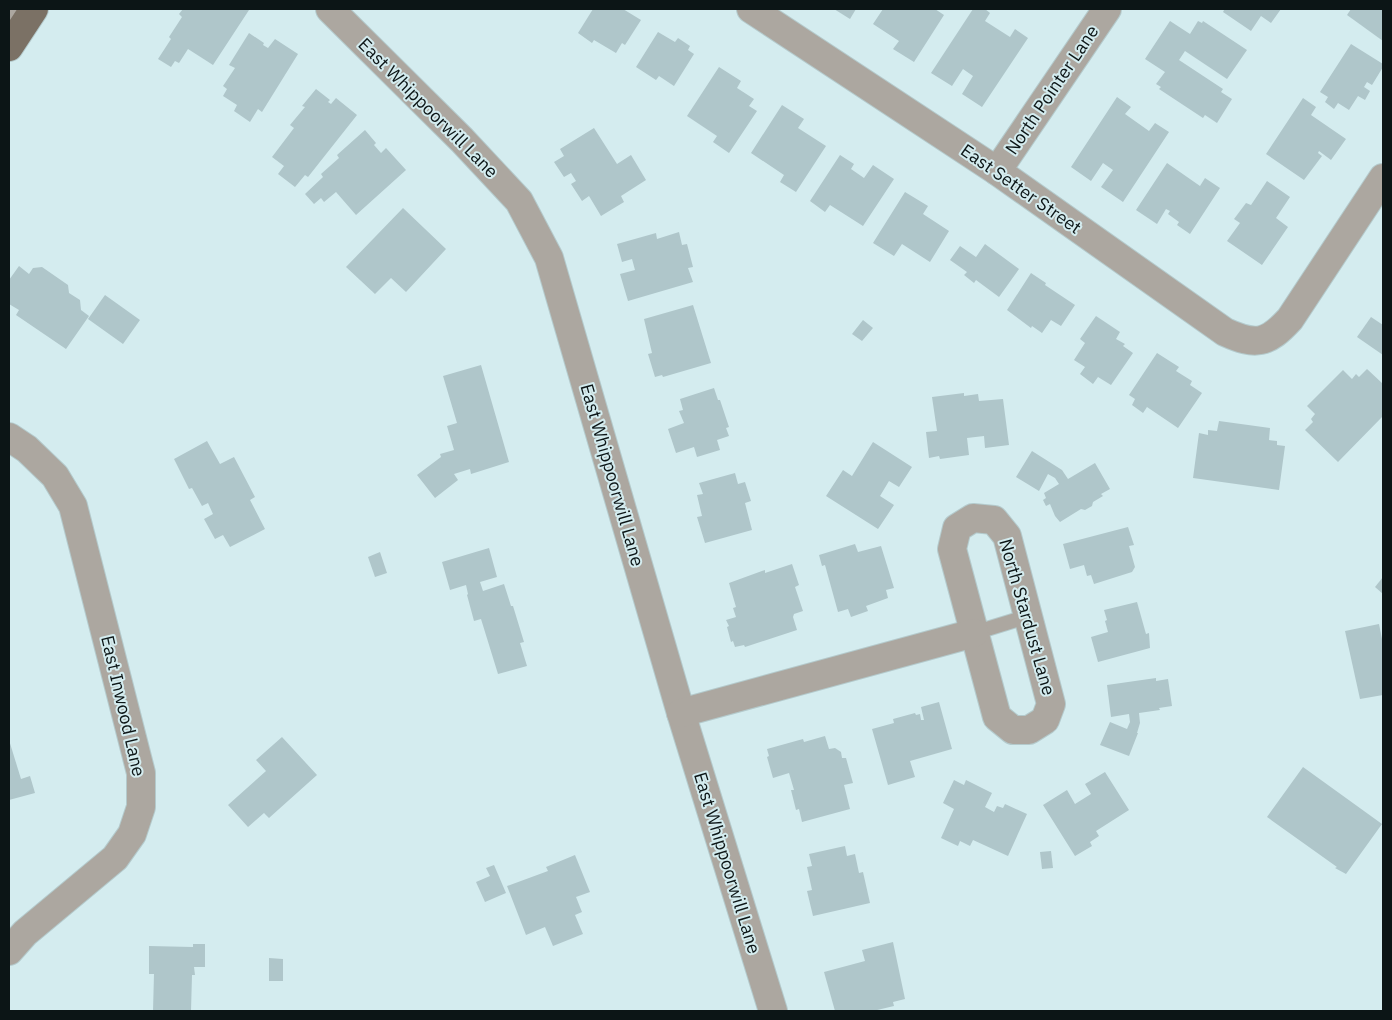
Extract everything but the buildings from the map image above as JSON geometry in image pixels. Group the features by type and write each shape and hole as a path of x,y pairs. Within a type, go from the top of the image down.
{"main road":[{"path":"9,47 22,14"}],"street":[{"name":"East Whippoorwill Lane","path":"330,9 462,140 519,201 549,258 681,713 773,1011"},
{"name":"East Setter Street","path":"751,9 997,171 1225,332 1244,340 1260,341 1276,334 1290,319 1383,178"},
{"name":"North Pointer Lane","path":"997,171 1107,9"},
{"name":"East Inwood Lane","path":"9,437 27,449 55,476 73,506 141,773 141,807 132,834 114,858 25,933 9,950"},
{"name":"North Stardust Lane","path":"973,518 994,520 1007,536 1029,616 1051,704 1045,720 1029,730 1013,730 997,717 952,550 957,528 973,518"},
{"path":"681,713 974,633"}],"lane":[{"path":"974,633 1029,616"}]}
